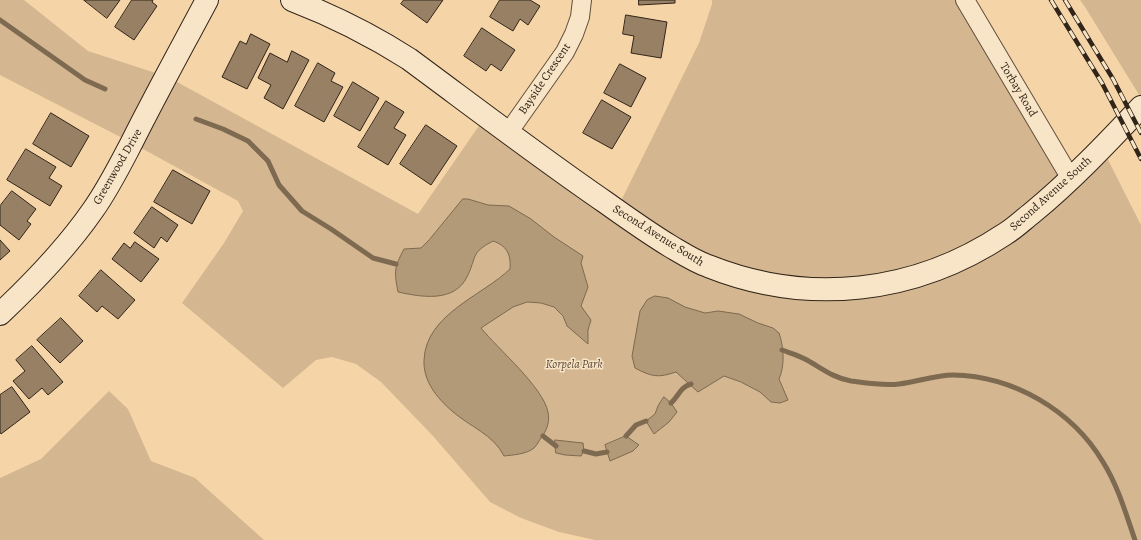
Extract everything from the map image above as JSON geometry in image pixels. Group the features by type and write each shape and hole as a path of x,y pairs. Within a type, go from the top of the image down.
{"street":[{"name":"Greenwood Drive","path":"0,314 32,284 65,246 93,210 118,171 132,141 208,0"},
{"name":"Second Avenue South","path":"292,0 363,32 393,48 554,167 644,230 684,254 706,266 738,277 786,288 837,290 862,288 898,282 928,274 973,254 1006,234 1071,179 1141,107"},
{"name":"Bayside Crescent","path":"508,133 565,52 574,34 580,16 582,0"},
{"name":"Torbay Road","path":"965,0 1071,179"}],"green space":[{"name":"Korpela Park","path":"0,0 24,0 88,51 168,77 418,214 485,117 617,209 699,43 712,0 966,0 1071,176 1101,146 1141,225 1141,540 595,540 559,532 521,518 490,502 433,436 381,382 356,364 332,357 316,360 283,388 182,303 224,243 243,211 238,201 132,143 0,75"},
{"path":"1080,0 1141,0 1141,98 1085,7"},
{"path":"109,391 128,409 151,461 195,478 264,540 0,540 0,478 41,459"}],"shaded area":[{"path":"463,199 488,205 509,206 531,219 554,237 583,256 581,263 588,287 581,306 591,320 588,330 588,344 567,326 563,316 554,307 541,303 527,302 513,307 481,328 519,368 538,391 548,412 548,426 537,444 528,452 520,454 504,456 494,442 452,411 436,395 428,382 424,368 427,344 434,330 457,307 510,269 510,259 505,248 493,241 477,252 467,277 454,291 436,296 398,292 396,270 398,261 404,249 421,248"},
{"path":"655,296 668,298 685,307 705,313 718,311 739,314 773,328 779,333 782,344 783,362 779,379 788,400 780,403 771,402 760,392 741,382 724,376 698,392 676,372 655,376 635,368 632,356 640,311 647,300"},
{"path":"664,397 671,403 677,412 669,422 654,434 646,421 655,414"},
{"path":"626,436 639,445 633,451 610,461 605,445"},
{"path":"555,440 583,443 584,451 581,456 556,453"}],"building":[{"path":"84,0 120,0 107,18"},
{"path":"132,0 153,0 152,2 157,6 134,40 115,27"},
{"path":"404,0 443,0 427,23 401,4"},
{"path":"500,0 530,0 540,6 528,25 520,19 513,31 490,17"},
{"path":"639,0 675,0 675,3 639,5"},
{"path":"626,15 667,22 661,58 631,53 634,36 623,34"},
{"path":"482,28 515,50 501,71 491,64 486,71 464,56"},
{"path":"251,34 270,44 247,89 222,77 240,41 246,44"},
{"path":"292,51 309,60 283,109 264,98 271,85 258,78 270,53 287,62"},
{"path":"318,63 335,73 331,81 343,87 324,122 295,106"},
{"path":"620,64 646,78 631,107 604,93"},
{"path":"353,82 379,98 360,131 334,116"},
{"path":"602,100 631,117 612,149 583,133"},
{"path":"386,101 404,112 394,128 406,135 388,165 358,147"},
{"path":"51,113 89,136 71,167 33,144"},
{"path":"426,125 457,146 431,185 400,164"},
{"path":"26,149 56,167 49,178 62,186 50,206 7,180"},
{"path":"173,170 210,191 192,224 154,202"},
{"path":"12,191 36,209 27,221 31,224 19,240 0,225 0,206"},
{"path":"152,207 178,225 167,242 161,237 154,248 134,233"},
{"path":"0,240 10,251 0,260"},
{"path":"135,242 159,259 141,282 112,259 124,243 130,248"},
{"path":"101,270 135,300 118,319 102,306 97,312 79,296"},
{"path":"61,318 83,341 60,363 37,340"},
{"path":"32,346 63,382 48,395 42,388 29,399 13,381 25,371 16,360"},
{"path":"12,387 30,412 1,434 0,395"}],"waterway":[{"path":"0,20 85,80 105,89"},
{"path":"196,119 223,129 248,141 268,161 279,185 302,211 373,258 396,264"},
{"path":"782,350 797,355 832,375 844,380 893,385 946,375 975,377 1019,389 1039,399 1058,412 1075,427 1090,443 1103,462 1117,490 1135,540"},
{"path":"671,403 684,387 691,384"},
{"path":"626,436 636,425 646,421"},
{"path":"543,436 556,446"},
{"path":"584,451 596,454 607,452"}],"railway":[{"path":"1051,0 1102,83 1141,159"},
{"path":"1065,0 1113,79 1141,133"}]}
